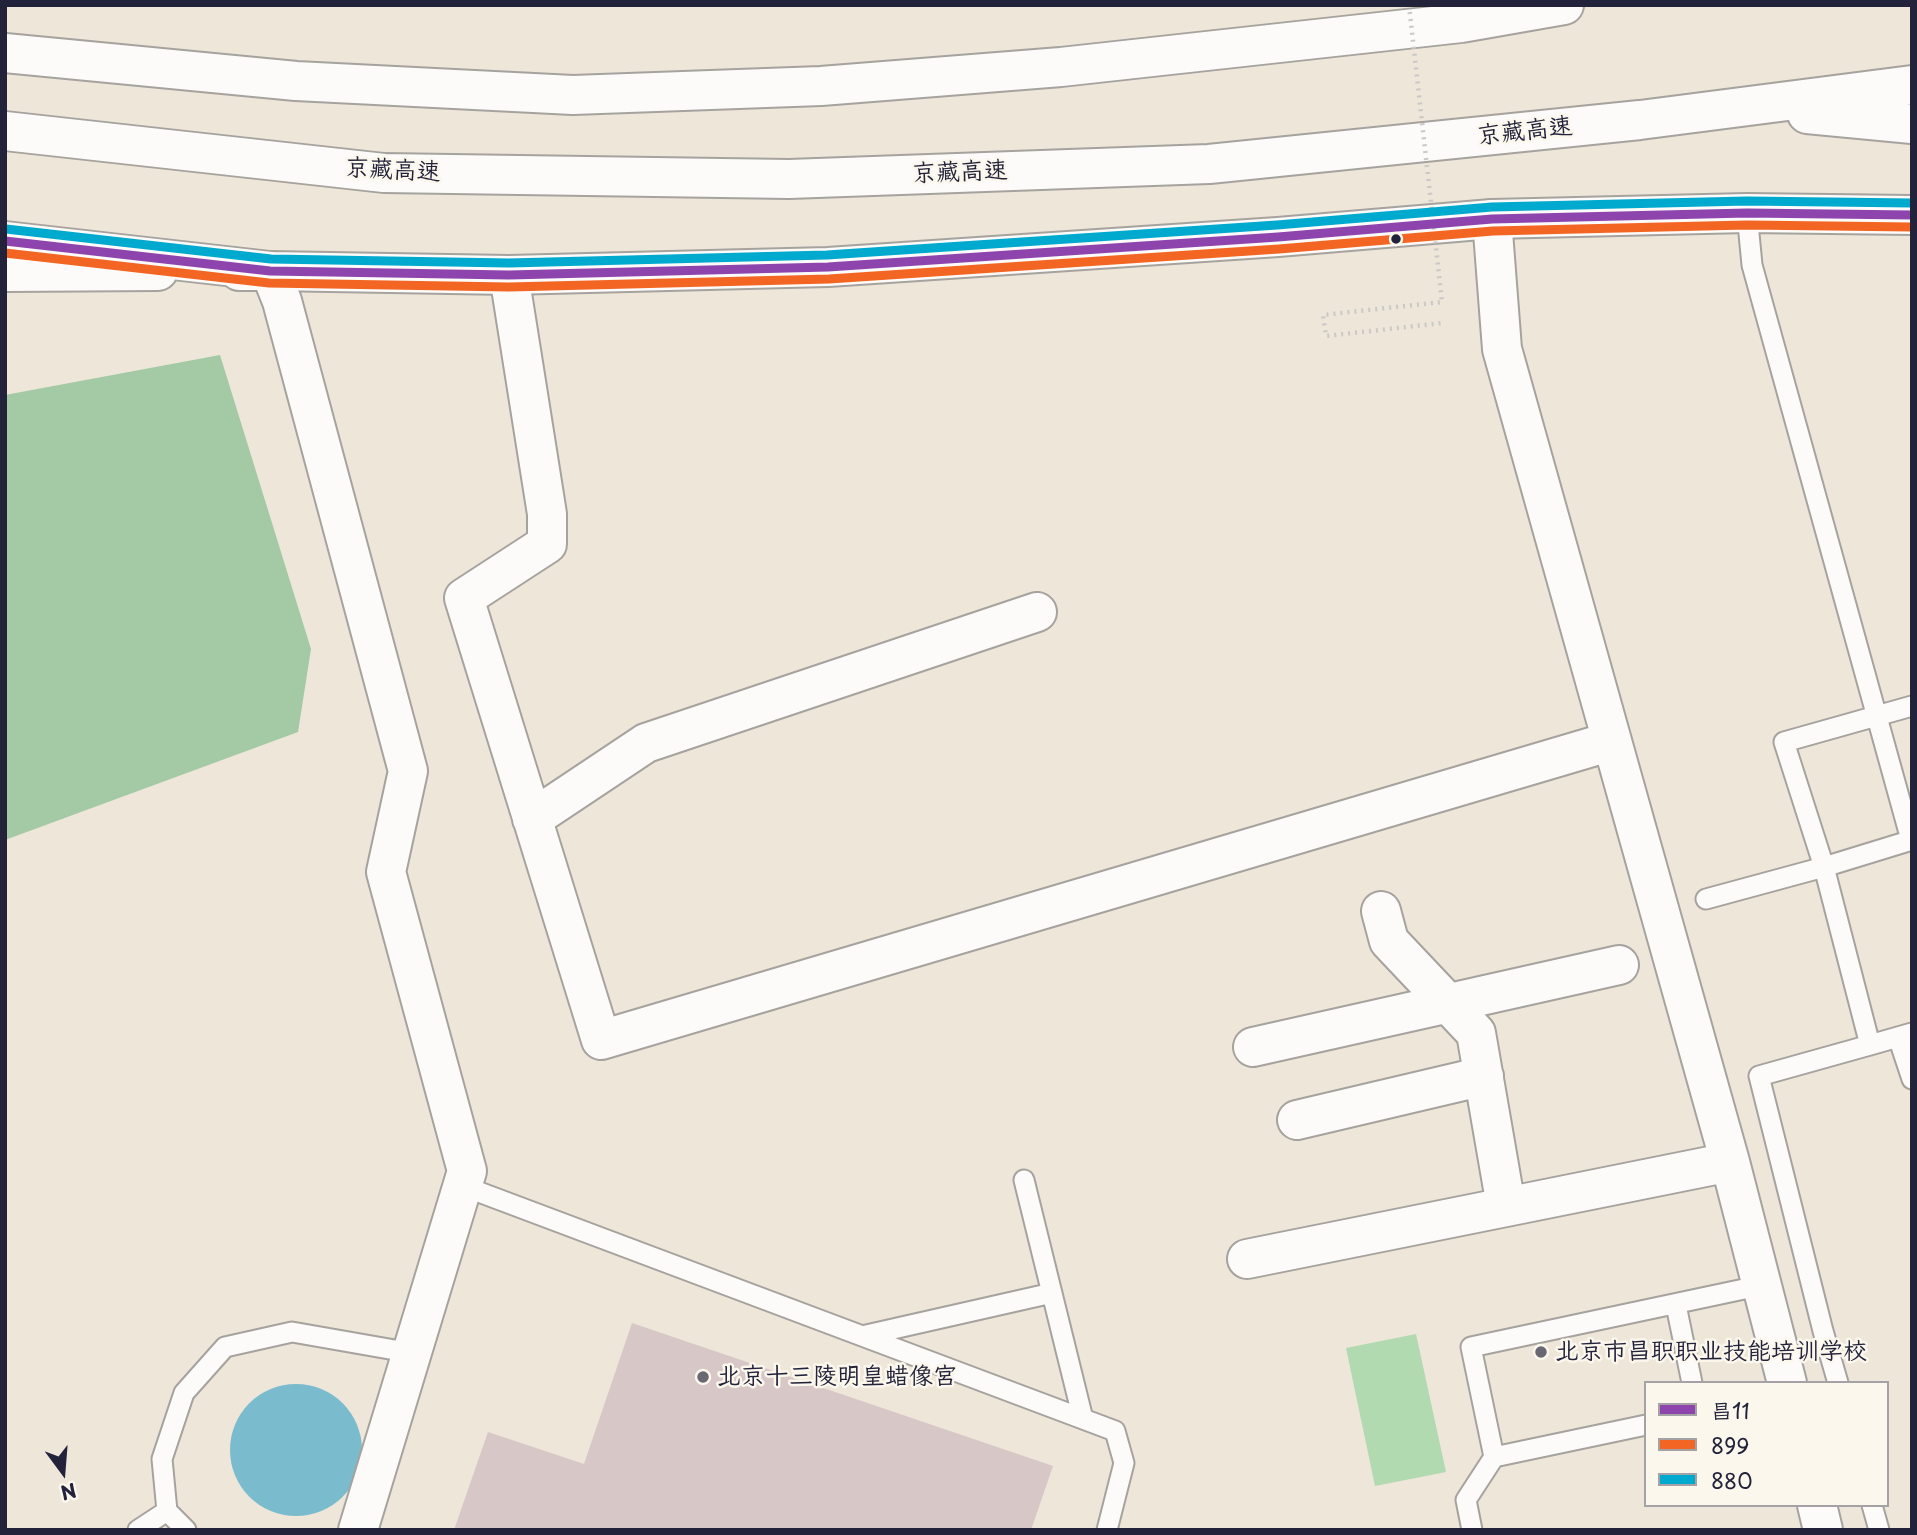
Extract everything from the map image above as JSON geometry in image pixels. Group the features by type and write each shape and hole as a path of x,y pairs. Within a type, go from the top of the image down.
{"main road":[{"path":"5,53 296,81 573,96 821,86 1062,67 1461,23 1564,5"},
{"name":"京藏高速","path":"5,131 384,173 789,179 1209,164 1640,120 1912,85"},
{"path":"1739,108 1912,124"},
{"path":"5,272 270,271 509,275 828,267 1278,237 1492,219 1747,213 1912,215"},
{"path":"1492,219 1502,349 1730,1162 1787,1381"},
{"path":"5,242 270,271"},
{"path":"270,271 285,314 408,771 386,872 467,1171 358,1530"},
{"path":"509,275 547,514 547,544 464,598 601,1041 1612,741"},
{"path":"532,819 646,743 1037,612"},
{"path":"1381,911 1390,942 1476,1033 1506,1206"},
{"path":"1253,1047 1619,965"},
{"path":"1297,1120 1484,1076"},
{"path":"1247,1259 1730,1162"},
{"path":"1818,1507 1824,1530"}],"lane":[{"path":"1706,899 1912,840 1752,265 1747,213"},
{"path":"1870,1045 1824,867 1784,742 1912,706"},
{"path":"1837,1381 1759,1076 1905,1035 1912,1079"},
{"path":"1024,1180 1083,1419"},
{"path":"463,1186 1115,1431 1124,1463 1107,1530"},
{"path":"1494,1458 1471,1347 1763,1285"},
{"path":"862,1336 1052,1293"},
{"path":"1676,1305 1692,1381"},
{"path":"186,1530 167,1511 162,1459 184,1393 225,1347 292,1332 412,1353"},
{"path":"1472,1530 1466,1500 1494,1458 1644,1425"},
{"path":"1873,1507 1879,1530"},
{"path":"138,1530 167,1511"}],"path":[{"path":"1409,5 1442,302 1324,315 1326,336 1442,323"}],"green space":[{"path":"220,355 311,649 298,732 5,840 5,395"},
{"path":"1416,1334 1446,1472 1375,1486 1346,1348"}],"water":[{"path":"296,1384 321,1389 343,1403 357,1425 362,1450 357,1475 343,1497 321,1511 296,1516 271,1511 249,1497 235,1475 230,1450 235,1425 249,1403 271,1389"}],"building":[{"name":"北京十三陵明皇蜡像宫","path":"632,1323 1053,1466 1031,1530 454,1530 488,1432 584,1464"}],"transit line":[{"name":"880","path":"6,229 271,259 509,263 827,255 1277,225 1492,207 1747,201 1912,203"},
{"name":"昌11","path":"5,241 270,271 509,275 828,267 1278,237 1492,219 1747,213 1912,215"},
{"name":"899","path":"5,253 269,283 509,287 829,279 1279,249 1493,231 1747,225 1912,227"}],"place":[{"name":"北京市昌职职业技能培训学校","path":"1541,1352"},
{"name":"北京十三陵明皇蜡像宫","path":"703,1377"}]}
